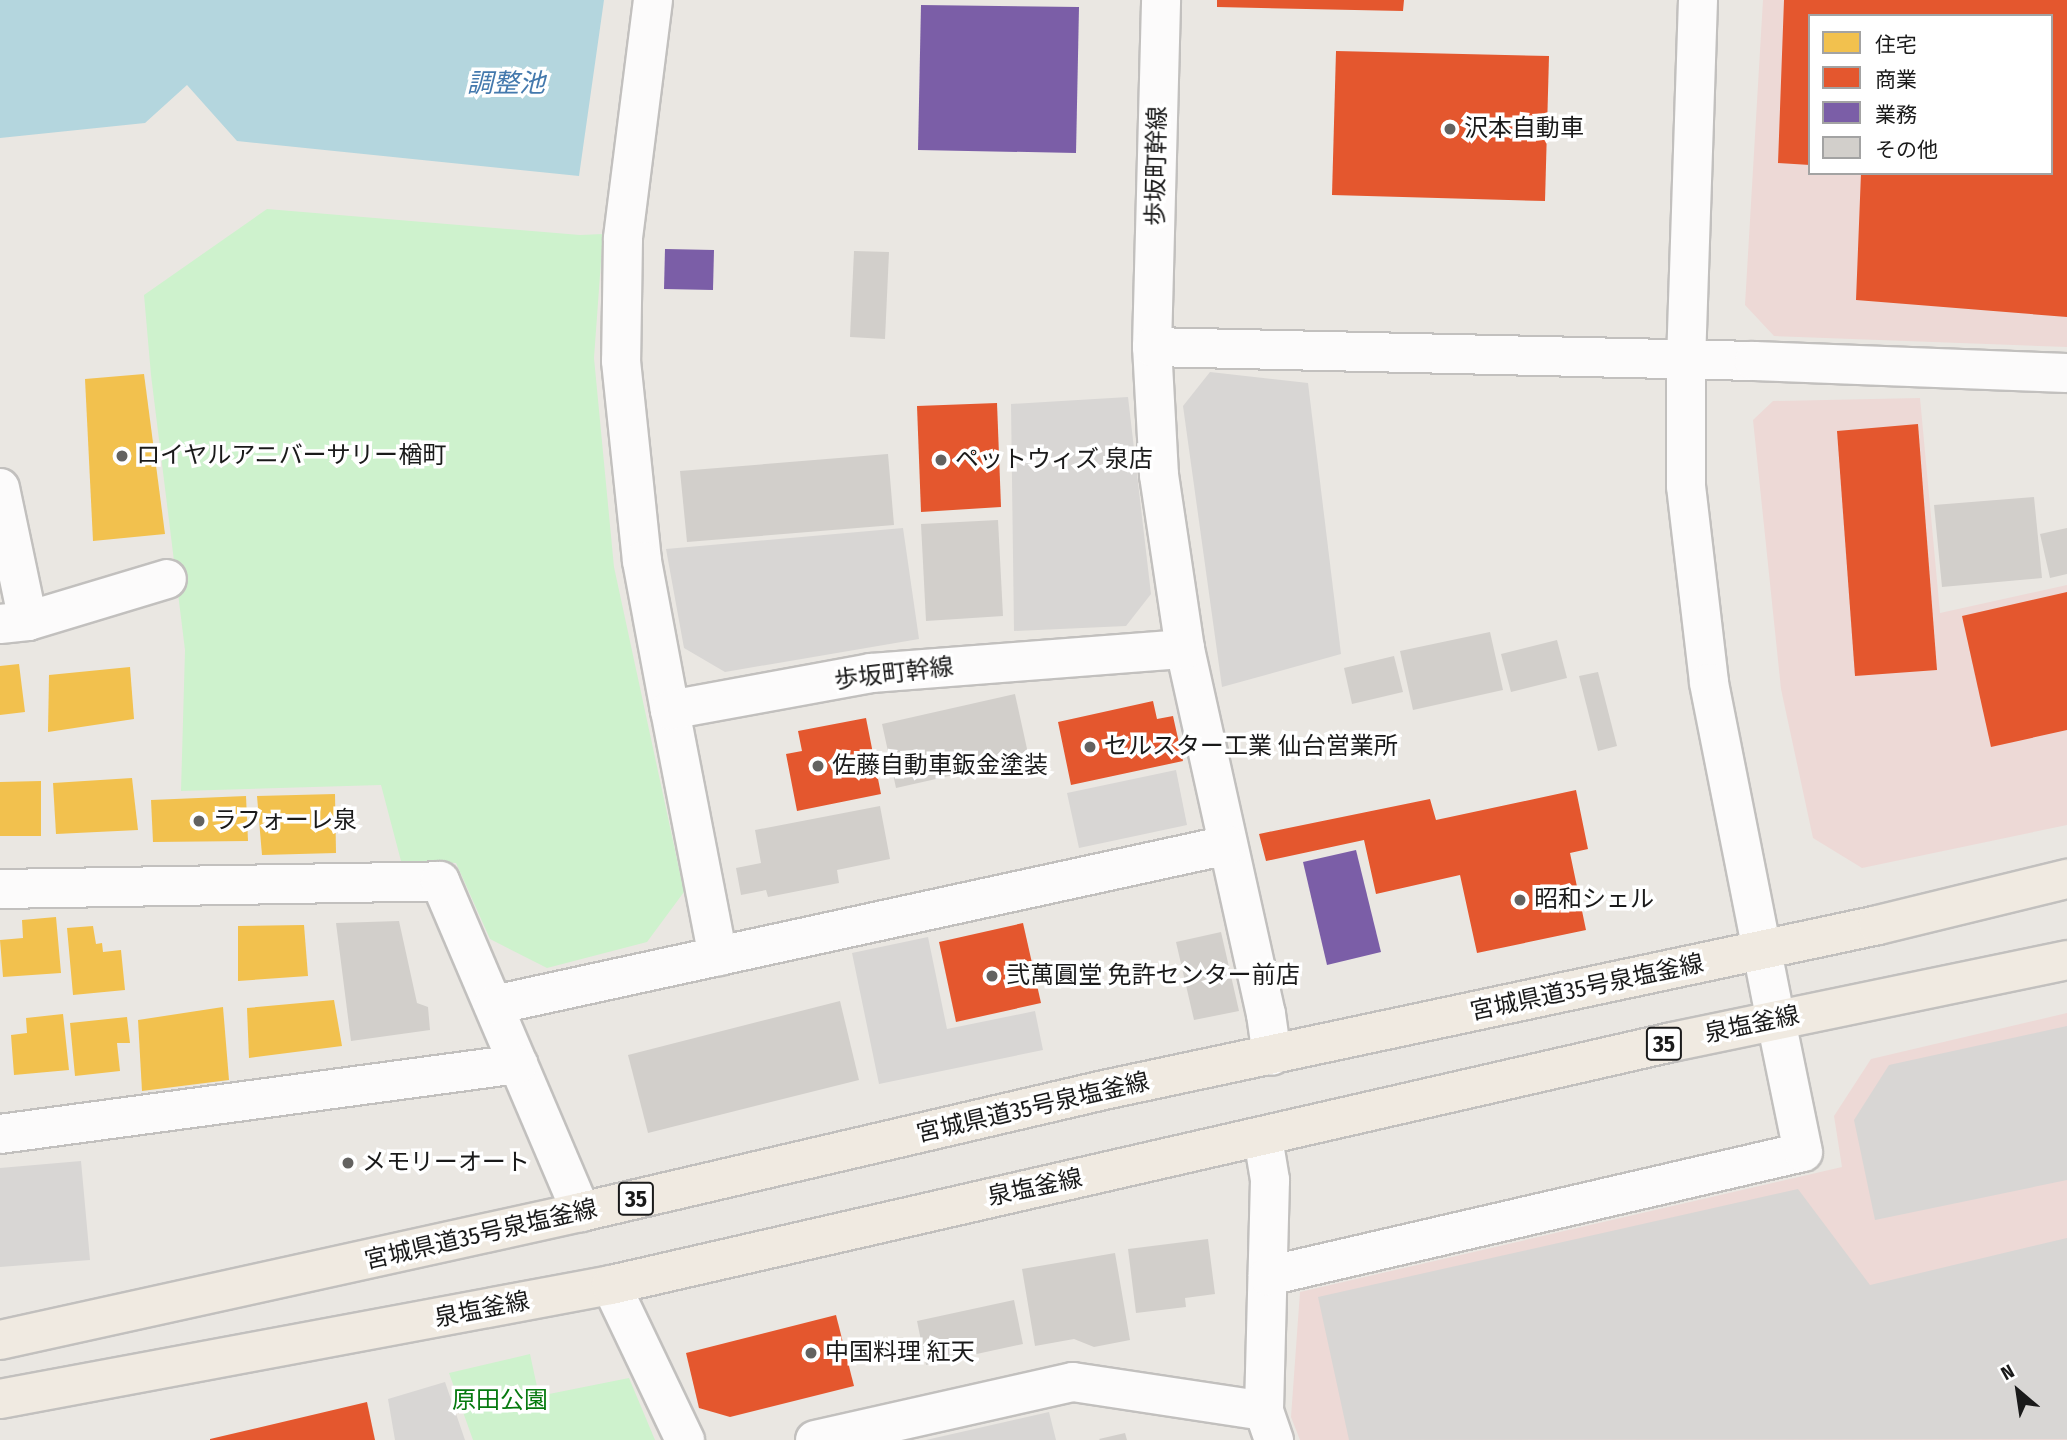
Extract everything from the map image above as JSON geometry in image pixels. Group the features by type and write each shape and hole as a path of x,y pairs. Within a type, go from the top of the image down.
{"main road":[{"name":"宮城県道35号泉塩釜線","path":"0,1340 581,1212 1104,1090 1761,950 2067,879"},
{"name":"泉塩釜線","path":"0,1399 611,1286 785,1244 1264,1138 1672,1042 2067,960"}],"street":[{"path":"653,0 623,239 621,361 642,561 718,956"},
{"name":"歩坂町幹線","path":"670,710 871,673 1185,649 1159,475 1152,347 1161,0"},
{"path":"1268,1276 1804,1152 1709,683 1696,590 1686,486 1686,361 1698,0"},
{"path":"1152,347 2067,373"},
{"path":"0,488 14,622 167,579"},
{"path":"1185,649 1266,1014 1272,1056"},
{"path":"494,1005 1228,845"},
{"path":"0,889 440,881 581,1212"},
{"path":"0,1133 518,1064"},
{"path":"815,1440 1073,1382 1269,1426 1270,1180 1264,1138"},
{"path":"611,1286 685,1440"}],"shaded area":[{"path":"1763,0 2067,0 2067,347 1774,336 1745,305"},
{"path":"1210,372 1308,383 1341,654 1222,687 1183,406"},
{"path":"1128,397 1151,594 1126,626 1014,631 1011,404"},
{"path":"1920,398 1940,613 2067,585 2067,825 1862,868 1813,838 1781,689 1753,420 1773,401"},
{"path":"903,528 919,639 725,672 684,648 666,549"},
{"path":"1176,770 1187,825 1079,848 1067,793"},
{"path":"928,937 947,1029 1035,1011 1043,1050 879,1084 852,953"},
{"path":"2067,1013 2067,1440 1300,1440 1291,1417 1300,1292 1842,1167 1834,1116 1871,1059"},
{"path":"2067,1026 2067,1180 1875,1220 1854,1120 1889,1065"},
{"path":"81,1161 90,1260 0,1267 0,1168"},
{"path":"1798,1189 1870,1285 2067,1238 2067,1439 1349,1440 1318,1297"},
{"path":"445,1382 465,1440 395,1440 388,1399"},
{"path":"1049,1412 1056,1440 926,1440"}],"green space":[{"path":"267,209 580,235 603,234 594,358 614,567 684,892 647,942 547,968 490,939 456,863 401,861 381,785 181,791 185,650 151,375 144,295"},
{"name":"原田公園","path":"530,1354 539,1396 629,1378 655,1440 473,1440 449,1373"}],"water":[{"name":"調整池","path":"0,0 604,0 579,176 237,141 187,85 145,123 0,138"}],"building: 住宅":[{"name":"ロイヤルアニバーサリー楢町","path":"144,374 165,534 93,541 85,379"},
{"path":"19,664 25,712 0,715 0,666"},
{"path":"130,667 134,719 48,732 49,675"},
{"path":"132,778 138,830 56,834 53,783"},
{"path":"41,781 41,836 0,836 0,782"},
{"path":"335,794 336,853 262,855 257,796"},
{"name":"ラフォーレ泉","path":"246,796 248,841 153,842 151,800"},
{"path":"56,917 61,973 3,977 0,940 23,938 22,920"},
{"path":"304,925 308,976 238,981 238,926"},
{"path":"93,926 96,944 102,943 103,952 121,950 125,990 73,995 67,928"},
{"path":"334,1000 342,1046 249,1058 247,1008"},
{"path":"223,1007 229,1080 142,1091 138,1020"},
{"path":"63,1014 69,1070 14,1075 11,1035 27,1033 26,1018"},
{"path":"127,1017 130,1043 117,1043 120,1071 75,1076 70,1023"}],"building: 商業":[{"path":"1217,0 1404,0 1403,11 1217,7"},
{"path":"1784,0 2067,0 2067,317 1856,300 1861,175 2053,175 2053,14 1808,14 1808,165 1778,163"},
{"path":"1336,51 1549,56 1545,201 1332,195"},
{"path":"997,403 1001,507 921,512 917,406"},
{"path":"1918,424 1937,670 1855,676 1837,431"},
{"path":"2067,592 2067,730 1991,747 1962,616"},
{"path":"1153,701 1157,719 1173,716 1183,761 1071,785 1058,722"},
{"path":"866,718 881,794 797,811 786,754 802,751 798,731"},
{"path":"1576,790 1588,849 1570,853 1586,930 1477,953 1460,875 1376,894 1364,840 1266,861 1259,834 1430,799 1436,820"},
{"path":"1023,923 1041,1003 956,1022 939,942"},
{"path":"836,1315 854,1386 730,1417 699,1408 686,1353"},
{"path":"367,1402 375,1440 210,1440 210,1439"}],"building: 業務":[{"path":"921,5 1079,7 1076,153 918,150"},
{"path":"665,249 714,250 713,290 664,289"},
{"path":"1356,850 1381,952 1327,965 1303,862"}],"building: その他":[{"path":"854,251 889,252 885,339 850,337"},
{"path":"888,454 894,525 687,542 680,471"},
{"path":"2034,497 2042,578 1942,587 1934,505"},
{"path":"998,520 1003,616 926,621 921,524"},
{"path":"2067,528 2067,574 2050,578 2040,534"},
{"path":"1490,632 1503,690 1413,710 1400,651"},
{"path":"1557,640 1567,678 1511,692 1501,654"},
{"path":"1394,656 1403,692 1352,704 1344,668"},
{"path":"1598,672 1617,746 1598,751 1579,676"},
{"path":"1015,694 1029,758 896,788 882,724"},
{"path":"880,806 890,859 837,870 839,883 768,897 766,890 741,895 736,868 761,863 755,830"},
{"path":"399,921 417,1003 428,1007 430,1030 351,1041 336,923"},
{"path":"1221,932 1239,1011 1194,1020 1176,942"},
{"path":"840,1001 859,1080 648,1133 628,1055"},
{"path":"1208,1239 1215,1294 1185,1298 1186,1307 1136,1313 1128,1249"},
{"path":"1115,1253 1130,1340 1094,1347 1074,1339 1035,1346 1022,1269"},
{"path":"1014,1300 1023,1344 926,1365 917,1321"},
{"path":"1125,1433 1127,1440 1099,1439"}],"place":[{"name":"沢本自動車","path":"1450,129"},
{"name":"ロイヤルアニバーサリー楢町","path":"122,456"},
{"name":"ペットウィズ 泉店","path":"941,460"},
{"name":"セルスター工業 仙台営業所","path":"1090,747"},
{"name":"佐藤自動車鈑金塗装","path":"818,766"},
{"name":"ラフォーレ泉","path":"199,821"},
{"name":"昭和シェル","path":"1520,900"},
{"name":"弐萬圓堂 免許センター前店","path":"992,976"},
{"name":"メモリーオート","path":"348,1163"},
{"name":"中国料理 紅天","path":"811,1353"}]}
